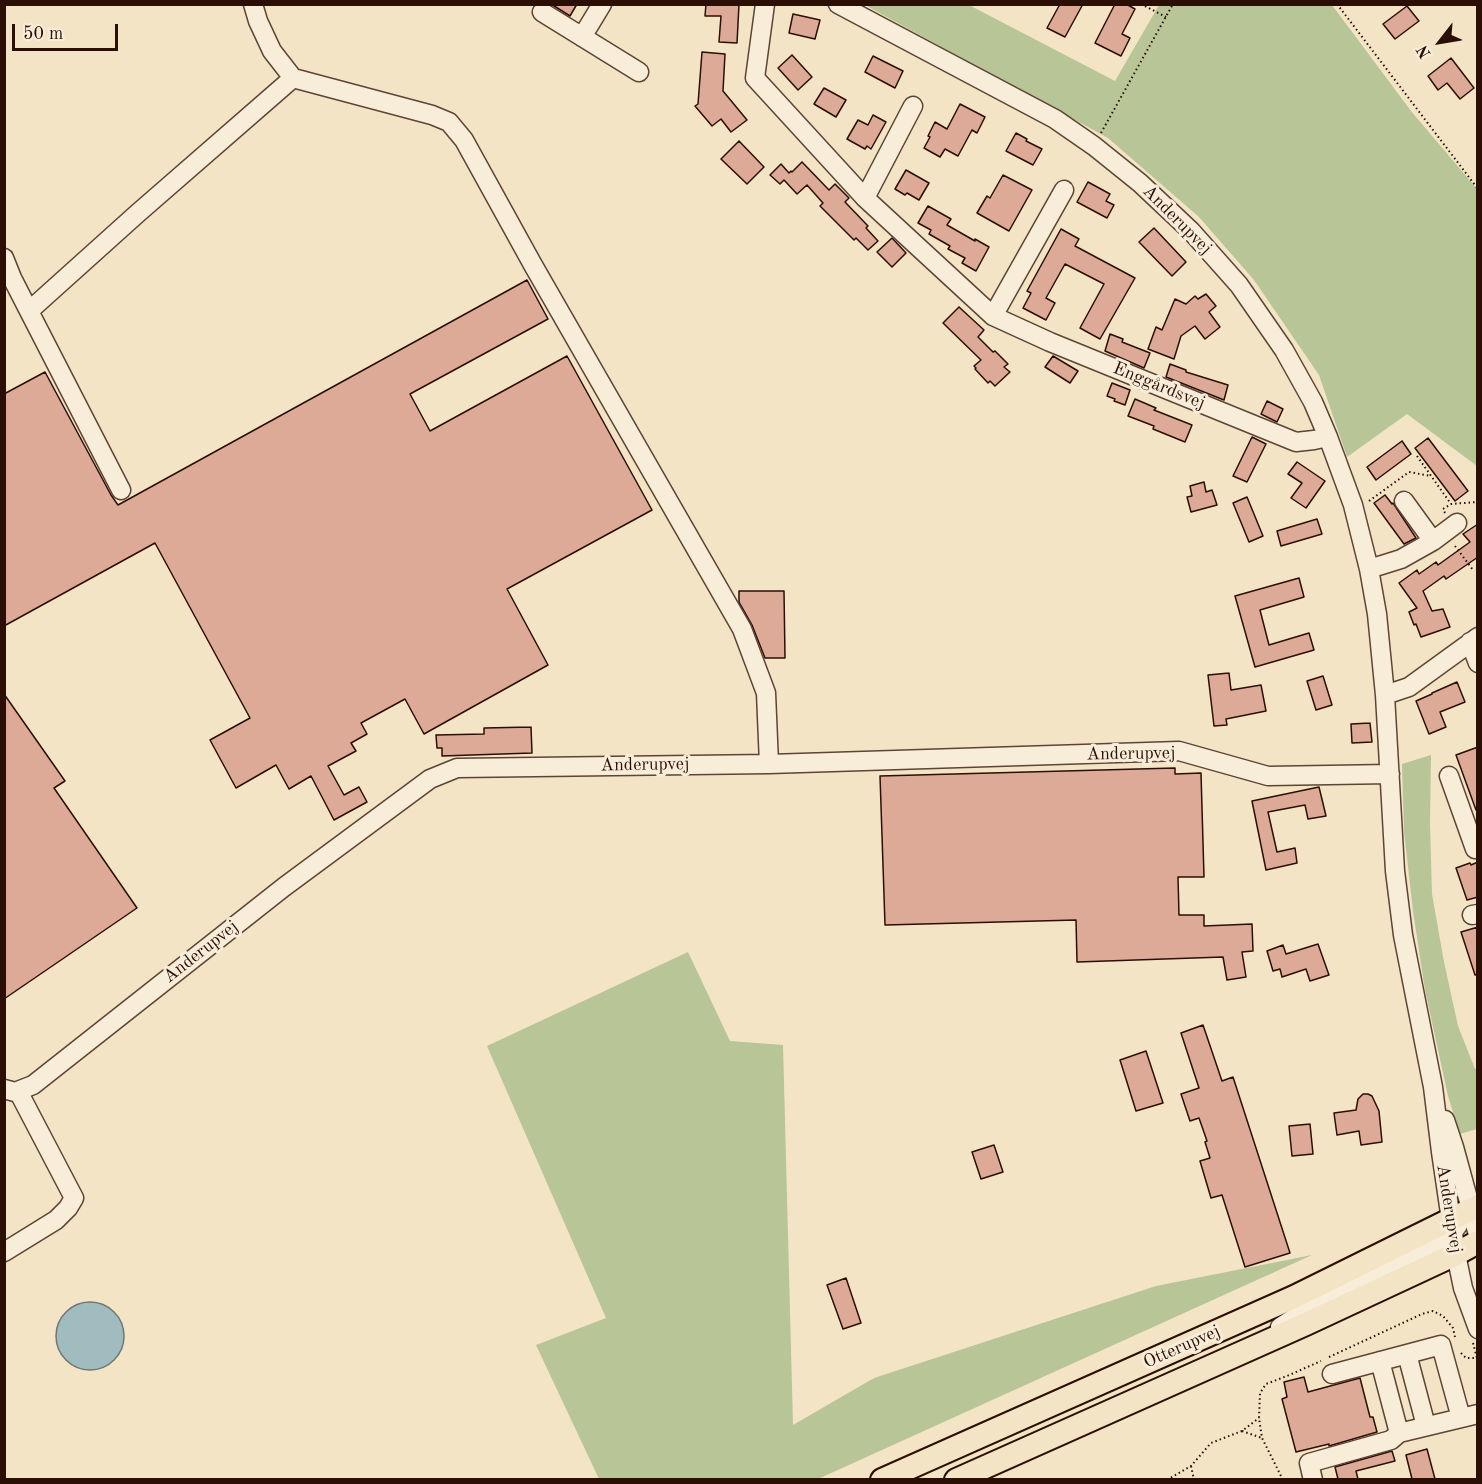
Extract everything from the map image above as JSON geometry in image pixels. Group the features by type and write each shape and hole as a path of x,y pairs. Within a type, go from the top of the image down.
{"main road":[{"name":"Otterupvej","path":"956,1479 1306,1324 1476,1224"},
{"name":"Otterupvej","path":"882,1479 1294,1297 1453,1236 1476,1224"}],"street":[{"path":"253,4 272,51 293,78 432,115 448,123 464,140 742,629 766,693 769,764"},
{"path":"582,37 602,4"},
{"name":"Enggårdsvej","path":"765,4 755,78 865,198 993,316 1060,346 1296,442 1328,437"},
{"name":"Anderupvej","path":"838,4 1055,119 1094,146 1140,183 1182,223 1239,285 1284,350 1313,402 1354,511 1369,569 1377,614 1385,695 1395,871 1403,935 1433,1087 1453,1236 1463,1288 1478,1329"},
{"path":"542,12 639,72"},
{"path":"29,311 293,78"},
{"path":"865,198 913,106"},
{"path":"993,316 1064,190"},
{"path":"4,258 12,278 121,490"},
{"path":"1369,569 1401,559 1445,532 1404,501"},
{"path":"1385,695 1409,687 1474,640 1478,663"},
{"name":"Anderupvej","path":"11,1090 33,1085 284,887 430,779 456,768 769,764 1179,751 1268,776 1390,774"},
{"path":"1449,776 1475,849 1478,848"},
{"name":"Anderupvej","path":"1433,1087 1454,1147 1476,1224"},
{"path":"4,1252 56,1220 74,1198 11,1090"},
{"path":"1313,1479 1309,1463 1391,1440 1399,1433 1469,1416 1441,1345 1332,1374"},
{"path":"1407,1354 1426,1426"},
{"path":"1380,1361 1399,1433"}],"path":[{"path":"1141,4 1166,18"},
{"path":"1094,146 1173,4"},
{"path":"1337,4 1478,189"},
{"path":"1417,456 1451,504"},
{"path":"1354,511 1409,472 1431,476"},
{"path":"1445,532 1473,570"},
{"path":"1167,1479 1191,1466 1211,1443 1242,1431 1259,1418"},
{"path":"1242,1431 1262,1438"},
{"path":"1191,1466 1194,1479"}],"green space":[{"path":"865,5 969,5 1115,81 1159,5 1332,5 1411,111 1477,189 1477,466 1407,414 1347,457 1319,375 1254,280 1199,217 1108,138"},
{"path":"1431,755 1432,894 1458,1026 1475,1069 1477,1068 1477,1129 1460,1134 1448,1096 1425,990 1404,831 1402,764"},
{"path":"688,952 730,1041 783,1045 793,1425 874,1378 1156,1286 1312,1255 818,1479 599,1479 536,1345 606,1318 487,1046"}],"water":[{"path":"90,1302 103,1304 114,1312 122,1323 124,1336 122,1349 114,1360 103,1368 90,1370 77,1368 66,1360 58,1349 56,1336 58,1323 66,1312 77,1304"}],"building":[{"path":"551,4 577,4 570,16"},
{"path":"706,4 739,4 737,43 719,42 721,16 705,16"},
{"path":"1060,4 1083,4 1065,37 1047,28"},
{"path":"1115,4 1126,4 1135,9 1122,34 1130,38 1121,56 1095,43"},
{"path":"1407,6 1419,21 1395,39 1383,24"},
{"path":"793,14 820,20 815,39 789,33"},
{"path":"702,52 725,54 723,91 747,120 731,132 721,119 712,126 695,106 698,104"},
{"path":"792,55 812,77 798,90 778,68"},
{"path":"873,56 903,71 895,88 865,72"},
{"path":"1451,58 1474,88 1460,99 1447,83 1438,90 1428,76"},
{"path":"824,88 846,100 836,117 814,104"},
{"path":"960,104 985,117 977,133 972,130 958,156 945,149 940,157 924,148 935,122 947,129"},
{"path":"873,115 886,122 871,149 867,146 865,149 847,139 858,120 868,125"},
{"path":"1016,133 1042,149 1033,165 1006,151"},
{"path":"739,141 764,167 747,184 721,159"},
{"path":"802,162 829,190 835,184 849,198 845,202 868,226 866,228 878,241 868,250 856,238 854,240 820,206 823,203 807,185 797,194 784,180 780,184 770,175 781,164 789,173"},
{"path":"906,170 929,183 919,200 895,189"},
{"path":"1003,175 1032,190 1009,231 977,213 987,196 990,198"},
{"path":"1088,182 1110,194 1106,201 1114,205 1107,218 1077,202"},
{"path":"928,206 951,219 947,225 989,247 976,271 962,263 965,258 948,249 950,246 929,234 931,230 918,223"},
{"path":"1154,228 1186,262 1172,276 1139,242"},
{"path":"1061,229 1079,239 1075,246 1135,278 1100,339 1080,328 1104,284 1065,264 1046,298 1055,303 1046,320 1023,308 1031,293 1027,291"},
{"path":"892,238 906,253 892,267 877,252"},
{"path":"527,280 548,319 410,394 430,431 567,356 652,510 507,589 548,665 424,734 405,699 361,723 367,734 351,743 356,751 328,766 344,795 359,787 367,802 334,820 311,776 289,789 276,765 236,788 210,740 250,718 155,543 4,626 4,394 45,372 118,505"},
{"path":"1206,294 1216,306 1209,312 1220,327 1205,339 1195,326 1181,336 1174,359 1148,349 1156,327 1162,330 1175,299 1186,304 1195,296 1198,299"},
{"path":"959,307 984,330 978,337 1008,364 1004,367 1010,372 995,386 990,381 988,383 975,369 974,366 981,360 943,323"},
{"path":"1110,334 1123,339 1122,342 1150,353 1144,368 1105,351"},
{"path":"1053,356 1078,371 1070,383 1045,367"},
{"path":"1170,364 1186,372 1228,385 1224,400 1166,377"},
{"path":"1112,383 1130,390 1125,405 1107,396"},
{"path":"1135,399 1156,408 1154,410 1192,425 1185,442 1128,416"},
{"path":"1267,401 1283,409 1277,422 1261,414"},
{"path":"1252,437 1266,444 1247,482 1233,476"},
{"path":"1428,438 1468,491 1455,501 1415,448"},
{"path":"1402,441 1411,454 1376,480 1367,467"},
{"path":"1297,462 1325,481 1306,508 1291,498 1302,483 1288,474"},
{"path":"1204,482 1206,492 1212,490 1217,505 1191,512 1187,497 1192,496 1190,486"},
{"path":"1385,495 1393,503 1416,538 1404,544 1374,503"},
{"path":"1247,497 1263,536 1249,542 1233,503"},
{"path":"1317,519 1322,534 1281,546 1277,531"},
{"path":"1478,524 1478,557 1446,579 1444,576 1423,591 1432,611 1443,609 1450,627 1421,637 1409,612 1417,608 1399,583 1417,570 1419,574 1436,562 1438,565 1470,542 1463,534"},
{"path":"1299,578 1304,597 1260,610 1269,645 1309,633 1314,650 1255,667 1235,596"},
{"path":"739,591 784,591 785,658 765,658 752,625 739,602"},
{"path":"1229,673 1231,690 1261,685 1266,711 1226,719 1227,725 1214,726 1208,675"},
{"path":"1323,676 1332,705 1316,710 1307,681"},
{"path":"1457,682 1465,702 1440,712 1446,727 1429,734 1416,701"},
{"path":"4,694 65,781 54,788 137,908 4,999"},
{"path":"1370,723 1372,742 1352,743 1351,724"},
{"path":"531,727 532,753 442,756 442,748 437,748 436,735 484,734 484,728"},
{"path":"1478,747 1478,810 1476,810 1456,755"},
{"path":"1175,768 1175,774 1201,773 1204,877 1178,877 1179,915 1204,915 1204,926 1252,924 1253,951 1242,952 1246,977 1227,980 1223,957 1077,962 1076,920 885,925 880,776"},
{"path":"1319,787 1326,816 1308,819 1305,805 1268,812 1277,852 1295,848 1297,863 1266,870 1252,801"},
{"path":"1478,862 1478,897 1467,900 1456,868"},
{"path":"1478,927 1478,974 1475,975 1461,932"},
{"path":"1318,944 1329,975 1310,981 1306,969 1282,977 1280,969 1273,971 1267,951 1283,945 1286,954"},
{"path":"1203,1025 1222,1081 1233,1077 1290,1253 1245,1267 1222,1195 1211,1198 1200,1161 1210,1158 1199,1118 1190,1121 1181,1094 1199,1088 1181,1033"},
{"path":"1146,1051 1163,1103 1136,1111 1120,1060"},
{"path":"1363,1094 1372,1096 1379,1111 1382,1142 1361,1145 1359,1131 1337,1135 1334,1113 1356,1110 1358,1099"},
{"path":"1310,1124 1313,1154 1292,1156 1289,1126"},
{"path":"994,1145 1003,1172 981,1179 972,1152"},
{"path":"846,1278 861,1323 843,1329 827,1285"},
{"path":"1304,1377 1308,1392 1360,1378 1370,1417 1373,1417 1377,1432 1329,1446 1329,1444 1296,1452 1282,1399 1287,1397 1284,1382"},
{"path":"1427,1449 1435,1479 1412,1479 1406,1455"},
{"path":"1392,1451 1395,1461 1356,1471 1358,1479 1338,1479 1335,1467"}]}
